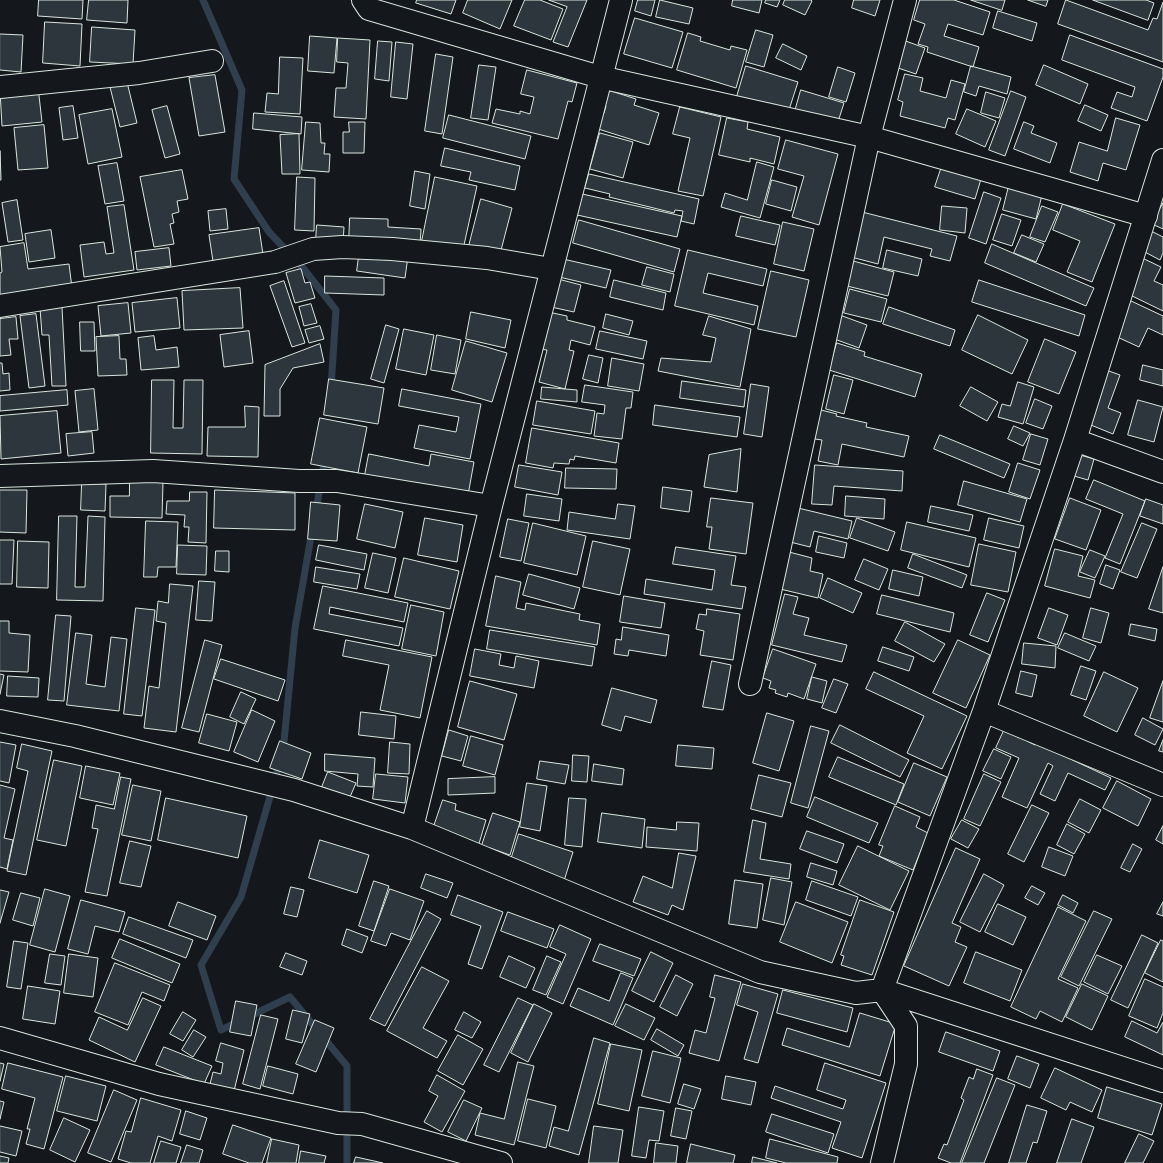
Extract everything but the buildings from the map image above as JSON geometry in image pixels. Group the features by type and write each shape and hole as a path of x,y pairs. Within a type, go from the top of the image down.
{"street":[{"path":"363,0 369,9 600,77 868,137 1146,216"},
{"path":"412,828 491,506 621,0"},
{"path":"750,684 868,137 905,0"},
{"path":"0,87 139,73 212,61"},
{"path":"882,990 984,711 1075,440 1163,160"},
{"path":"0,306 275,262 313,249 342,247 392,249 487,258 551,269"},
{"path":"1075,440 1163,472"},
{"path":"0,476 153,470 299,481 337,481 491,506"},
{"path":"984,711 1163,785"},
{"path":"0,721 75,736 294,790 412,828 760,972 856,993 882,990 1163,1081"},
{"path":"882,990 906,1026 906,1064 882,1163"},
{"path":"0,1038 159,1084 338,1123 362,1124 501,1163"}],"waterway":[{"path":"203,0 242,90 234,179 269,232 303,268 336,310 331,388"},
{"path":"316,510 325,458"},
{"path":"283,752 295,628 312,531"},
{"path":"280,762 241,897 201,965 221,1030 290,997 347,1066 347,1163"}]}
